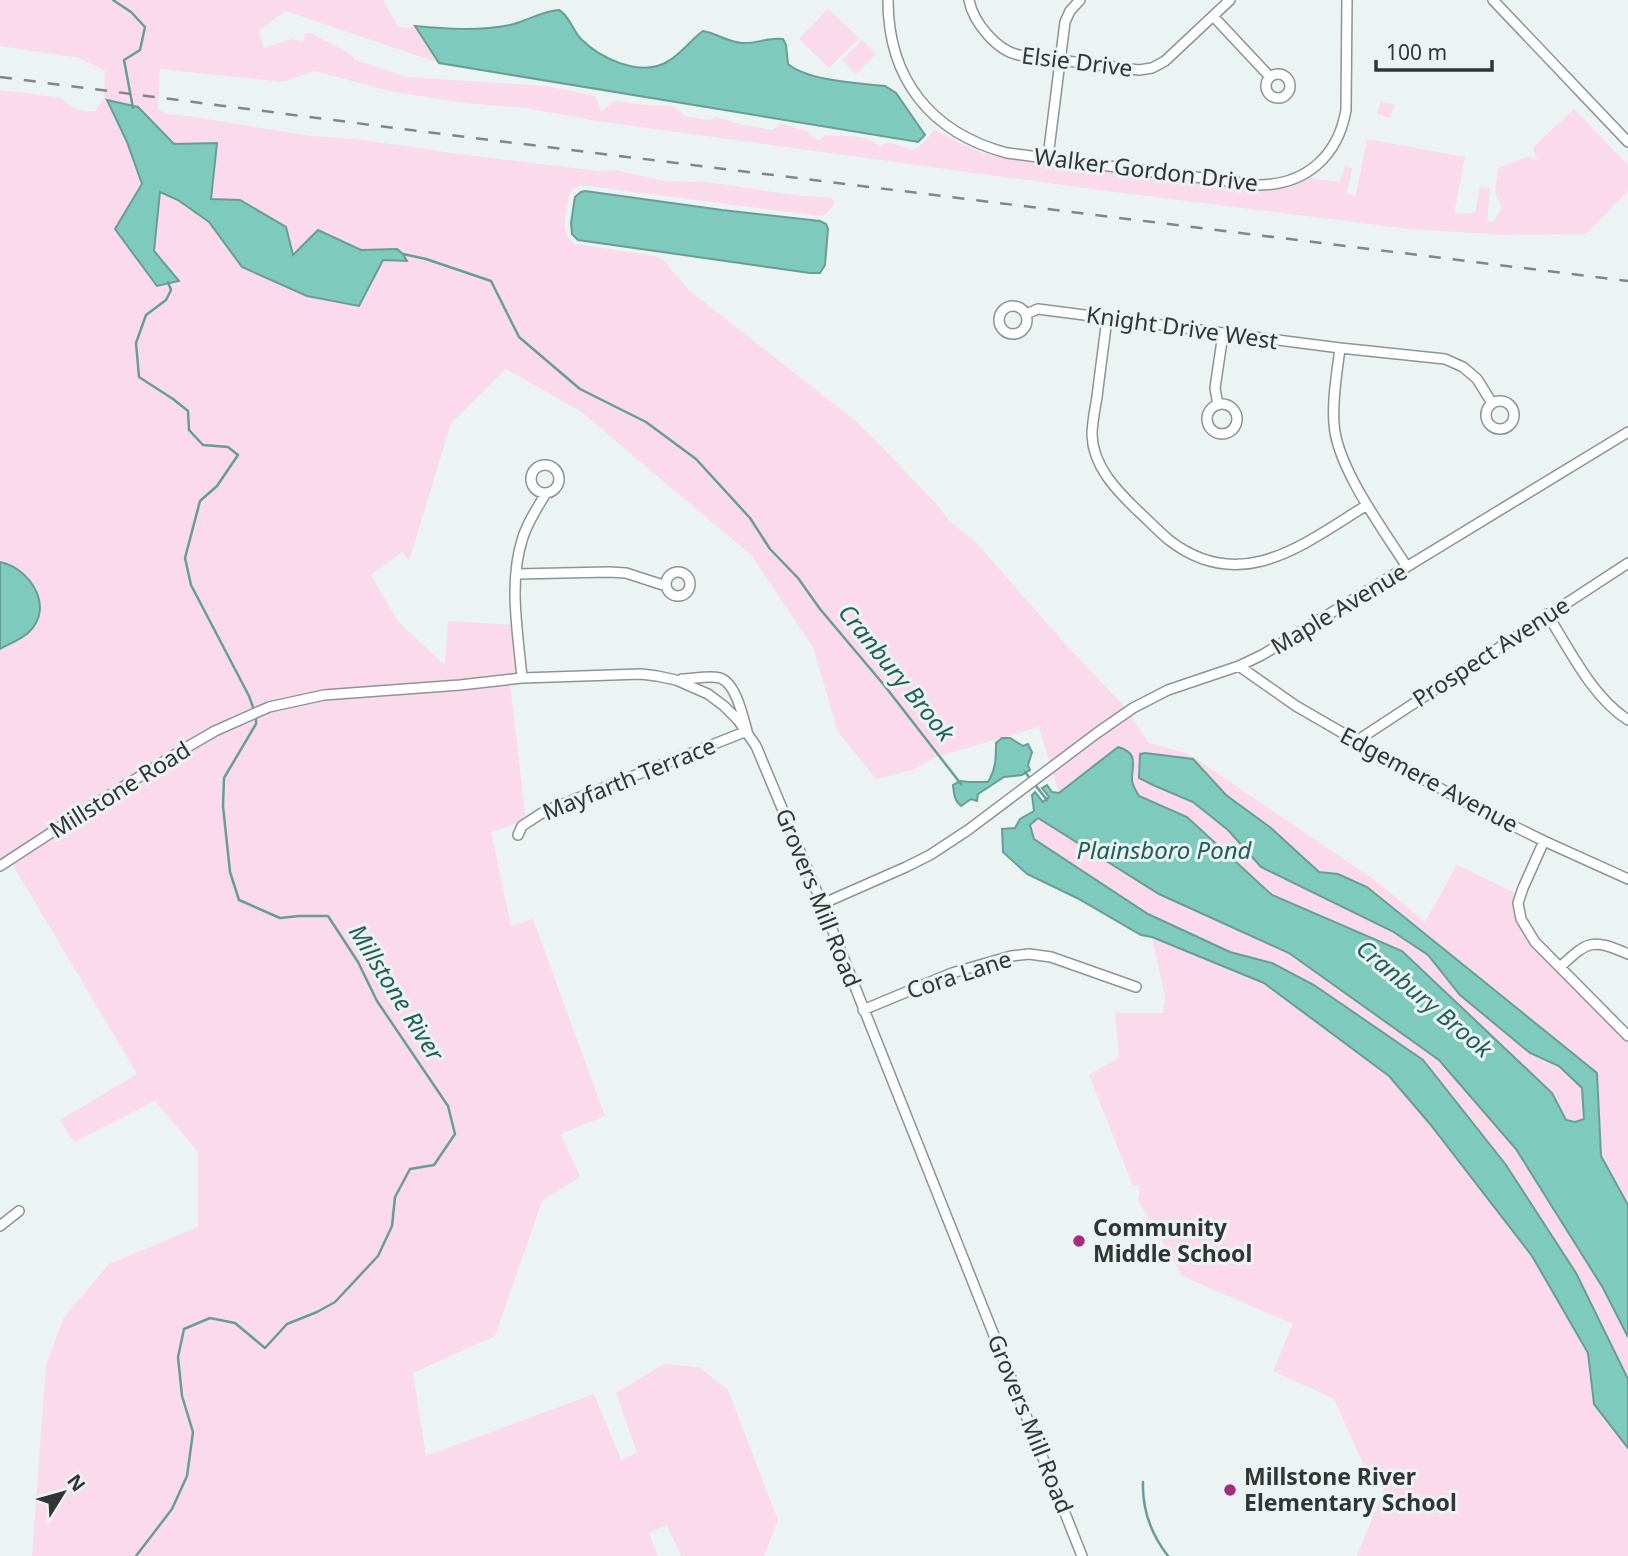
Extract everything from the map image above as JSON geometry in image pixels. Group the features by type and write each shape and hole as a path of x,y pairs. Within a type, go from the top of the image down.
{"street":[{"name":"Walker Gordon Drive","path":"888,0 890,35 906,80 931,113 950,128 981,145 1007,153 1258,186 1274,185 1297,178 1311,170 1337,140 1343,125 1346,102 1348,0"},
{"name":"Elsie Drive","path":"969,0 977,20 1004,50 1016,55 1136,70 1149,69 1168,59 1230,0"},
{"path":"1048,157 1066,20 1071,9 1080,0"},
{"path":"1493,0 1628,142"},
{"path":"1213,16 1270,77"},
{"name":"Knight Drive West","path":"1026,314 1038,309 1223,334 1445,359 1463,367 1477,379 1492,403"},
{"path":"1107,318 1092,434 1096,458 1122,496 1169,540 1195,556 1214,563 1258,563 1282,556 1367,505"},
{"path":"1218,405 1215,388 1223,334"},
{"path":"1339,348 1334,425 1339,446 1351,478 1407,567"},
{"name":"Maple Avenue","path":"822,904 930,855 1140,704 1188,682 1239,666 1282,643 1628,432"},
{"path":"522,678 514,593 518,555 524,533 546,493"},
{"name":"Prospect Avenue","path":"1355,742 1628,563"},
{"path":"516,574 626,573 666,586"},
{"path":"1547,614 1602,698 1616,713 1628,720"},
{"name":"Edgemere Avenue","path":"1239,666 1282,698 1355,742 1473,806 1628,879"},
{"name":"Grovers Mill Road","path":"242,718 270,707 324,695 522,678 641,674 676,680 693,687 716,700 738,720 756,746 822,904 1082,1556"},
{"path":"676,680 718,677 724,679 729,683 740,706 747,731"},
{"name":"Millstone Road","path":"0,866 169,758 242,718"},
{"name":"Mayfarth Terrace","path":"518,835 522,826 545,811 747,731"},
{"path":"1544,841 1518,903 1521,919 1535,942 1628,1036"},
{"path":"1560,967 1590,944 1609,945 1628,954"},
{"name":"Cora Lane","path":"863,1010 952,973 1011,956 1029,954 1051,957 1136,987"},
{"path":"0,1226 19,1211"}],"shaded area":[{"path":"0,0 383,0 398,27 415,26 439,63 285,11 259,31 264,48 292,39 303,42 305,33 311,33 352,55 355,60 406,77 546,86 595,96 601,111 615,101 673,106 685,116 710,120 716,117 773,130 780,123 809,132 812,137 820,140 825,135 854,136 880,147 887,142 913,150 926,141 934,129 985,154 1240,189 1266,191 1289,188 1310,178 1340,182 1345,166 1352,168 1347,194 1356,195 1367,139 1465,157 1454,214 1475,213 1480,187 1490,188 1487,222 1494,221 1502,208 1495,193 1498,168 1527,157 1537,160 1533,147 1574,109 1628,165 1628,191 1586,234 1507,235 1409,229 1099,190 596,121 526,108 466,103 394,92 314,71 283,82 160,69 158,110 168,114 311,136 355,139 599,171 615,170 663,181 706,182 832,198 835,204 826,214 819,216 580,185 570,192 565,227 566,233 576,244 656,256 663,260 690,291 852,418 939,507 950,522 973,539 1122,704 1149,743 1189,754 1376,881 1425,922 1457,865 1515,893 1516,916 1525,938 1628,1044 1628,1205 1601,1156 1597,1073 1338,874 1319,872 1271,828 1226,795 1193,759 1140,754 1139,778 1193,801 1228,830 1261,867 1392,931 1428,955 1460,995 1530,1053 1559,1066 1582,1088 1584,1119 1575,1122 1566,1120 1552,1093 1402,951 1272,895 1187,817 1139,796 1132,782 1134,773 1118,748 1059,793 1039,727 936,757 913,770 876,779 838,732 813,647 751,555 580,411 506,369 451,423 409,561 402,552 371,575 399,623 445,665 448,621 513,625 519,684 510,684 526,820 491,832 511,926 533,919 605,1116 561,1134 580,1177 542,1201 495,1336 413,1373 426,1456 594,1394 621,1460 637,1453 616,1393 664,1364 699,1367 728,1390 778,1520 764,1556 681,1556 667,1525 649,1533 658,1556 32,1556 46,1365 64,1317 109,1264 198,1227 198,1152 155,1101 74,1142 60,1120 137,1074 10,860 0,866 0,90 62,98 77,109 95,111 104,98 105,71 79,58 0,46","holes":["107,101 138,107 174,144 211,199 240,200 293,255 318,231 361,250 397,249 406,261 383,259 242,267 209,222 178,200 160,192 154,251 179,280 157,286 142,184 127,142"]},
{"path":"828,9 859,38 829,68 799,39"},
{"path":"862,40 876,54 856,74 842,60"},
{"path":"1381,101 1395,105 1390,118 1377,114"},
{"path":"1037,818 1159,894 1289,953 1439,1060 1516,1149 1603,1288 1628,1337 1628,1379 1576,1273 1506,1165 1423,1060 1314,985 1272,963 1230,952 1148,914 1034,839 1030,825"},
{"path":"1152,937 1264,983 1389,1076 1430,1124 1532,1256 1588,1353 1594,1404 1628,1448 1628,1556 1357,1556 1388,1479 1366,1470 1334,1399 1273,1371 1293,1324 1182,1276 1138,1200 1140,1185 1133,1186 1089,1075 1119,1057 1115,1013 1163,1013 1165,997"}],"water":[{"path":"559,10 566,16 578,36 599,53 621,63 644,68 665,63 703,31 742,43 783,39 788,64 797,70 834,80 885,86 896,93 925,135 918,142 439,63 415,26 463,29 498,27"},
{"path":"107,100 138,107 174,144 217,143 211,199 240,200 286,227 293,255 318,230 361,250 397,249 407,261 383,260 359,306 307,296 242,267 209,222 178,200 160,192 154,251 179,281 157,286 115,229 142,184 127,142"},
{"path":"585,191 820,221 826,224 828,229 825,265 820,273 810,273 578,240 572,234 571,223 575,197"},
{"path":"0,562 21,572 29,580 36,590 40,611 29,632 0,649"},
{"name":"Cranbury Brook","path":"1002,738 1010,738 1023,746 1028,744 1032,752 1028,765 1030,770 1022,775 1004,777 978,794 977,801 971,799 961,806 956,799 953,785 960,781 988,782 996,759 996,743"},
{"name":"Plainsboro Pond","path":"1118,747 1125,749 1132,756 1132,782 1139,796 1187,817 1272,895 1402,951 1552,1093 1566,1120 1575,1122 1584,1119 1582,1088 1559,1066 1530,1053 1460,995 1428,955 1392,931 1261,867 1228,830 1193,802 1139,778 1140,754 1193,759 1226,795 1271,828 1319,872 1338,874 1367,887 1597,1073 1601,1156 1628,1205 1628,1337 1603,1288 1516,1149 1439,1060 1289,953 1159,894 1038,818 1030,825 1034,839 1148,914 1230,952 1272,963 1314,985 1423,1060 1506,1165 1576,1273 1628,1379 1628,1448 1594,1404 1588,1353 1532,1256 1430,1124 1389,1076 1264,983 1152,937 1141,935 1077,898 1027,874 1003,852 1002,829 1015,828 1020,819 1034,811 1032,795 1035,792 1043,802 1049,797 1042,788 1047,785 1052,792 1059,793"}],"waterway":[{"name":"Millstone River","path":"113,0 131,12 145,27 140,50 124,60 133,108"},
{"name":"Cranbury Brook","path":"403,254 491,281 519,337 580,389 646,422 696,459 750,518 770,549 798,578 961,784"},
{"name":"Millstone River","path":"168,282 171,290 166,300 146,315 136,343 139,377 188,411 189,430 203,445 228,447 238,455 217,486 200,501 185,558 191,585 254,710"},
{"name":"Millstone River","path":"136,1556 172,1509 187,1476 193,1432 182,1396 178,1357 184,1329 210,1318 235,1323 265,1348 287,1324 335,1302 378,1256 392,1226 395,1197 410,1169 434,1165 455,1134 448,1106 377,1001 358,962 328,916 280,918 239,900 230,872 223,806 224,778 256,724 256,717"},
{"name":"Cranbury Brook","path":"1025,772 1047,800"},
{"path":"1143,1482 1149,1521 1168,1556"}],"railway":[{"path":"0,77 1628,281"}],"place":[{"name":"Community Middle School","path":"1079,1241"},
{"name":"Millstone River Elementary School","path":"1230,1490"}]}
